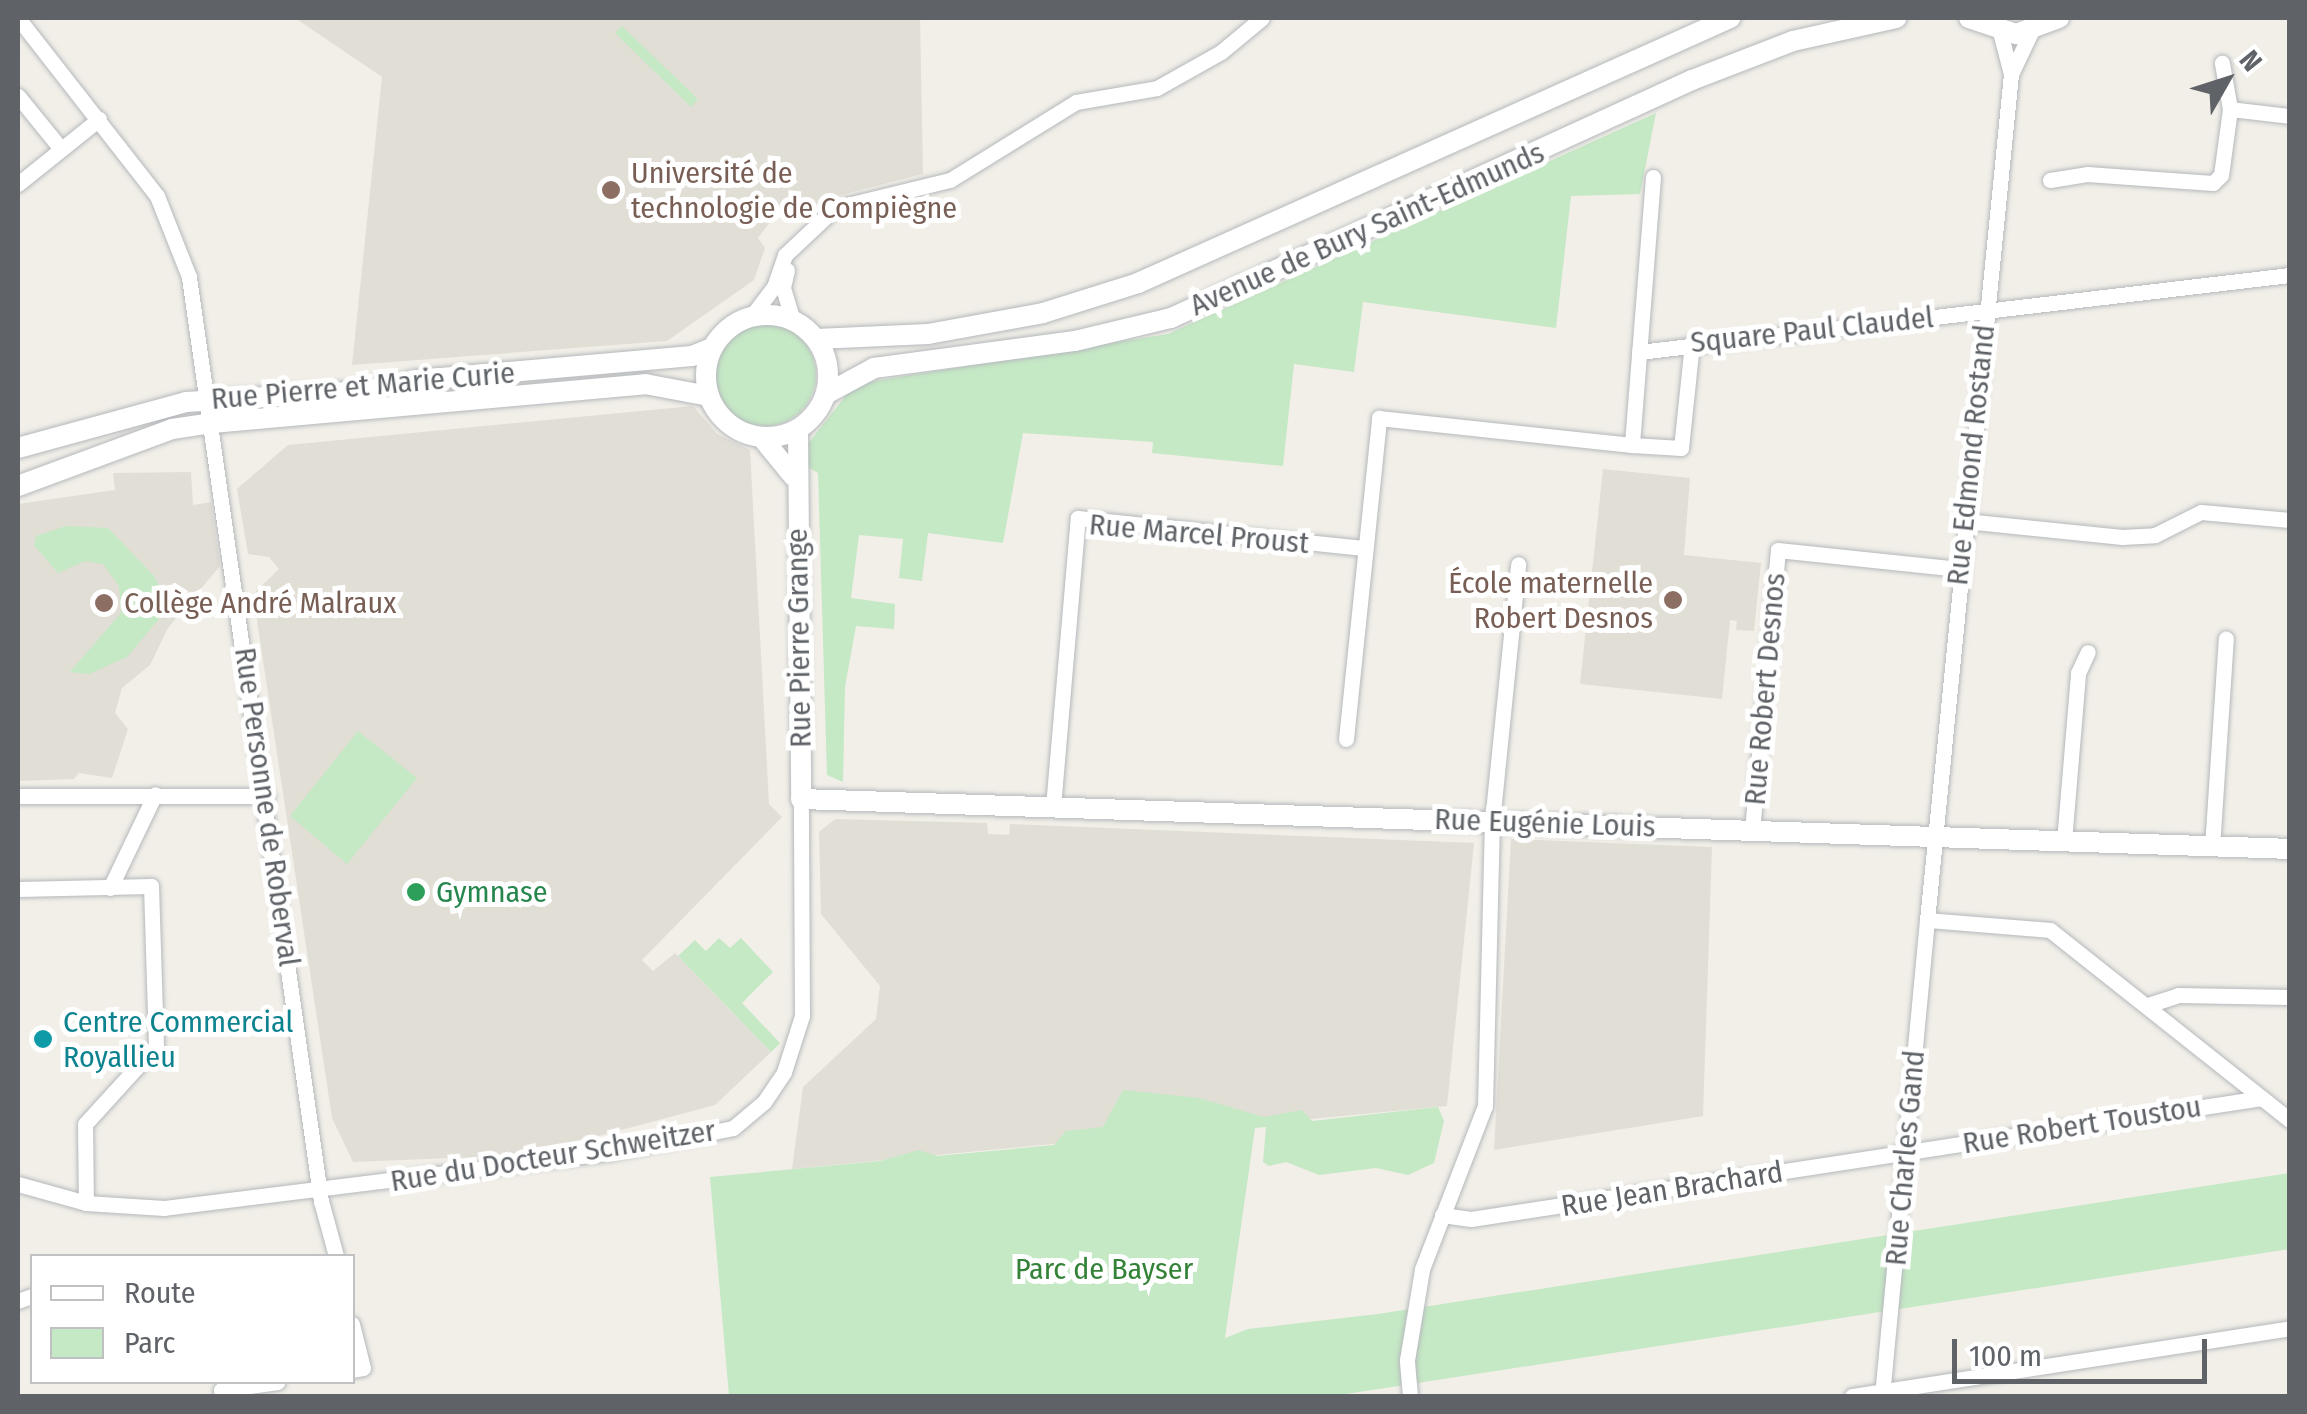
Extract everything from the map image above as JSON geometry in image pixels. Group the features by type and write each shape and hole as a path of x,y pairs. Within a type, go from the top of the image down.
{"main road":[{"name":"Avenue de Bury Saint-Edmunds","path":"816,339 947,330 1043,313 1138,283 1730,18"},
{"name":"Avenue de Bury Saint-Edmunds","path":"826,394 874,368 1074,341 1170,318 1692,80 1793,41 1896,18"},
{"path":"1969,18 2000,32 2031,32 2059,18"},
{"path":"762,438 798,430 826,394 825,356 816,339 792,320 751,316 712,348 708,396 729,425 762,438 794,477"},
{"name":"Rue Pierre et Marie Curie","path":"18,486 211,412 365,391 692,356 712,348"},
{"name":"Rue Pierre et Marie Curie","path":"18,448 164,406 211,412 646,384 708,396"},
{"name":"Rue Pierre Grange","path":"798,430 794,477 801,799"},
{"name":"Rue Eugénie Louis","path":"801,799 2290,849"}],"street":[{"name":"Rue Personne de Roberval","path":"18,18 98,119 176,232 211,412 321,1190 336,1254"},
{"path":"751,316 774,288 792,247 835,208 950,180 1076,102 1156,88 1221,52 1262,18"},
{"name":"Rue Edmond Rostand","path":"2000,32 2011,74"},
{"name":"Rue Edmond Rostand","path":"1927,920 1931,836 2011,74 2031,32"},
{"path":"2050,180 2087,174 2213,184 2221,175 2230,110 2222,64"},
{"path":"18,96 61,149"},
{"path":"2230,110 2290,116"},
{"path":"18,184 98,119"},
{"path":"1632,446 1654,177"},
{"path":"792,247 784,288 792,320"},
{"name":"Square Paul Claudel","path":"1639,352 2290,275"},
{"path":"1346,739 1380,418 1681,448 1692,343"},
{"path":"1965,521 2122,537 2155,535 2201,512 2290,520"},
{"name":"Rue Marcel Proust","path":"1053,807 1078,518 1365,548"},
{"name":"Rue Robert Desnos","path":"1752,830 1778,550 1959,570"},
{"path":"1410,1396 1411,1326 1442,1215 1485,1106 1492,822 1518,564"},
{"path":"2212,848 2226,638"},
{"path":"2064,841 2078,673 2088,652"},
{"path":"110,888 155,794"},
{"path":"18,796 267,796"},
{"name":"Rue du Docteur Schweitzer","path":"18,1184 86,1203 164,1208 608,1153 733,1128 749,1118 784,1072 802,1016 801,799"},
{"path":"18,889 152,886 156,1046 84,1124 86,1203"},
{"path":"1927,920 2050,930 2290,1120"},
{"name":"Rue Charles Gand","path":"1882,1394 1927,920"},
{"path":"2148,1005 2178,995 2290,998"},
{"name":"Rue Robert Toustou","path":"1902,1153 2262,1098"},
{"name":"Rue Jean Brachard","path":"1442,1215 1472,1219 1902,1153"},
{"path":"1852,1396 2290,1328"},
{"path":"222,1396 222,1390 263,1384"}],"shaded area":[{"name":"Université de technologie de Compiègne","path":"295,18 920,18 923,174 833,197 802,219 780,209 758,238 765,248 754,280 667,341 352,365 382,77"},
{"path":"693,406 717,434 750,450 769,804 782,817 642,960 653,971 675,953 771,1052 715,1105 595,1137 519,1155 353,1162 332,1118 253,594 279,569 269,557 248,554 237,489 288,445"},
{"name":"École maternelle Robert Desnos","path":"1603,469 1690,478 1684,555 1761,563 1754,631 1736,630 1737,621 1730,620 1722,699 1580,684"},
{"name":"Collège André Malraux","path":"191,472 193,505 211,502 220,566 168,628 150,665 122,688 115,713 128,729 112,778 79,773 74,779 18,781 18,504 115,490 113,473"},
{"path":"835,819 987,823 988,834 1009,835 1010,824 1474,843 1447,1106 792,1169 803,1087 876,1019 880,986 821,914 819,832"},
{"path":"1511,839 1712,847 1703,1116 1494,1150"}],"green space":[{"path":"622,26 698,99 691,107 615,33"},
{"path":"1656,113 1640,194 1571,196 1556,328 1363,302 1354,372 1294,364 1283,466 1152,453 1153,442 1023,433 1003,543 928,533 922,581 899,578 903,539 859,535 851,598 895,604 894,629 856,626 845,687 843,782 827,775 818,473 806,466 807,445 855,384 1168,334"},
{"path":"765,324 785,328 801,339 812,355 816,375 812,395 801,411 785,422 765,426 745,422 729,411 718,395 714,375 718,355 729,339 745,328"},
{"path":"66,526 108,528 154,576 169,607 127,657 89,674 70,672 121,613 119,586 103,564 85,561 58,573 34,545 36,536"},
{"path":"358,731 417,778 347,864 290,816"},
{"path":"719,938 730,948 741,938 773,972 742,1003 780,1043 771,1052 678,956 695,940 706,951"},
{"name":"Parc de Bayser","path":"1123,1090 1199,1098 1264,1117 1302,1110 1312,1121 1438,1107 1444,1121 1434,1163 1408,1175 1376,1168 1319,1175 1286,1162 1269,1166 1263,1162 1266,1127 1255,1128 1225,1338 1248,1329 1378,1314 2289,1173 2290,1249 1333,1396 729,1396 710,1177 880,1161 919,1150 937,1156 1054,1145 1066,1131 1103,1127"}],"place":[{"name":"Université de technologie de Compiègne","path":"611,190"},
{"name":"École maternelle Robert Desnos","path":"1673,600"},
{"name":"Collège André Malraux","path":"104,603"},
{"name":"Gymnase","path":"416,892"},
{"name":"Centre Commercial Royallieu","path":"43,1039"}]}
